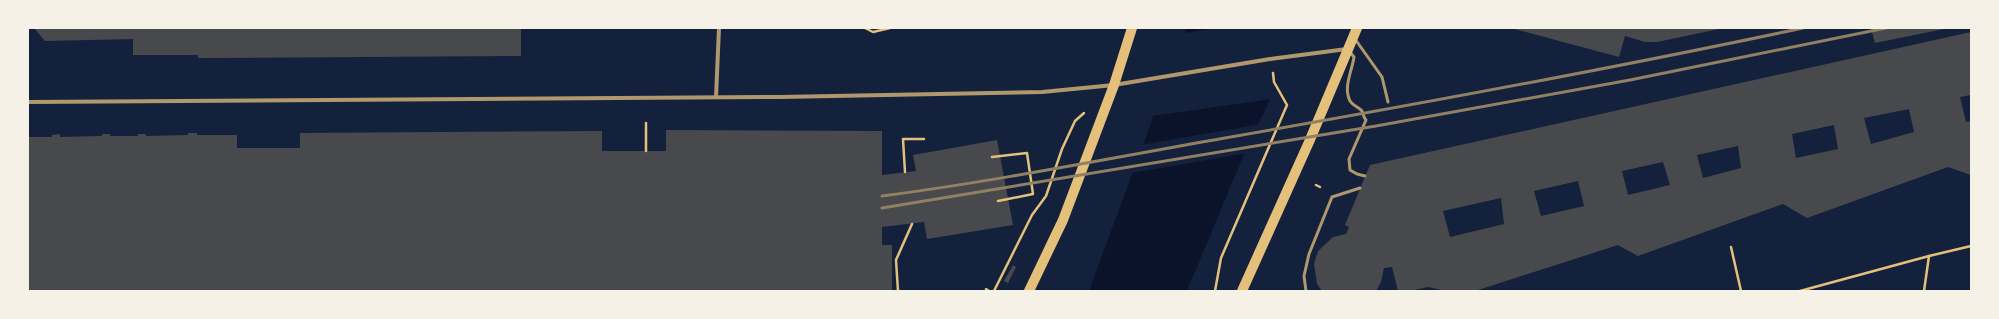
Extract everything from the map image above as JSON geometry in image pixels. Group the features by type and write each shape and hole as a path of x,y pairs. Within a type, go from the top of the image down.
{"main road":[{"path":"1029,291 1063,220 1114,85 1132,28"},
{"path":"1243,291 1309,142 1355,32"}],"street":[{"path":"716,97 719,28"},
{"path":"28,102 716,97 1010,93 1058,91 1114,85 1306,54 1347,49"}],"lane":[{"path":"1355,32 1382,77 1388,102"},
{"path":"1347,49 1354,57 1352,71 1348,82 1349,100 1354,106 1361,110 1366,120 1349,159 1350,170 1357,174 1366,176"},
{"path":"1306,291 1304,276 1308,254 1332,197 1360,188"}],"path":[{"path":"866,28 873,32 890,28"},
{"path":"1215,291 1221,258 1287,105 1274,82"},
{"path":"646,123 646,151"},
{"path":"905,172 903,140 924,139"},
{"path":"994,291 1032,215 1046,196 1062,149"},
{"path":"992,157 1026,153 1033,194 998,201"},
{"path":"1316,185 1320,187"},
{"path":"898,291 896,260 912,224"},
{"path":"1800,291 1928,256 1971,246"},
{"path":"1732,247 1741,291"},
{"path":"1924,291 1928,256"}],"water":[{"path":"1186,28 1303,28 1239,166 1187,291 1089,291"}],"pier":[{"path":"1218,28 1305,28 1272,99 1152,116 1183,33"},
{"path":"1261,124 1247,153 1131,173 1141,145"}],"building":[{"path":"34,28 521,28 521,56 198,58 198,55 133,55 133,39 45,41"},
{"path":"1511,28 1719,29 1657,42 1645,42 1625,36 1619,57"},
{"path":"1871,28 1944,28 1944,29 1875,43"},
{"path":"1971,32 1971,95 1960,97 1966,122 1971,121 1971,175 1948,167 1807,218 1783,204 1638,256 1618,245 1475,291 1446,291 1428,287 1409,291 1398,291 1392,267 1384,268 1381,282 1376,291 1322,291 1317,284 1314,264 1318,251 1333,237 1346,234 1349,227 1345,225 1370,165","holes":["1909,109 1914,132 1871,144 1864,118","1834,125 1838,149 1796,158 1792,134","1738,146 1741,168 1703,178 1697,155","1663,162 1670,185 1628,195 1622,171","1578,181 1584,206 1541,216 1534,191","1501,198 1504,224 1450,237 1443,211"]},
{"path":"666,130 882,131 882,175 916,171 913,155 997,140 1013,225 927,239 924,222 882,227 882,245 892,245 892,291 28,291 28,137 52,137 52,135 60,134 60,137 102,136 102,134 110,134 110,136 138,136 138,134 146,134 146,136 188,135 188,133 197,133 197,135 237,135 237,148 300,148 300,133 602,131 602,151 666,151"},
{"path":"1013,265 1016,267 1008,283 1004,281"}],"railway":[{"path":"882,196 1011,176 1443,99 1659,58 1803,28"},
{"path":"882,208 1376,126 1630,80 1886,28"}]}
